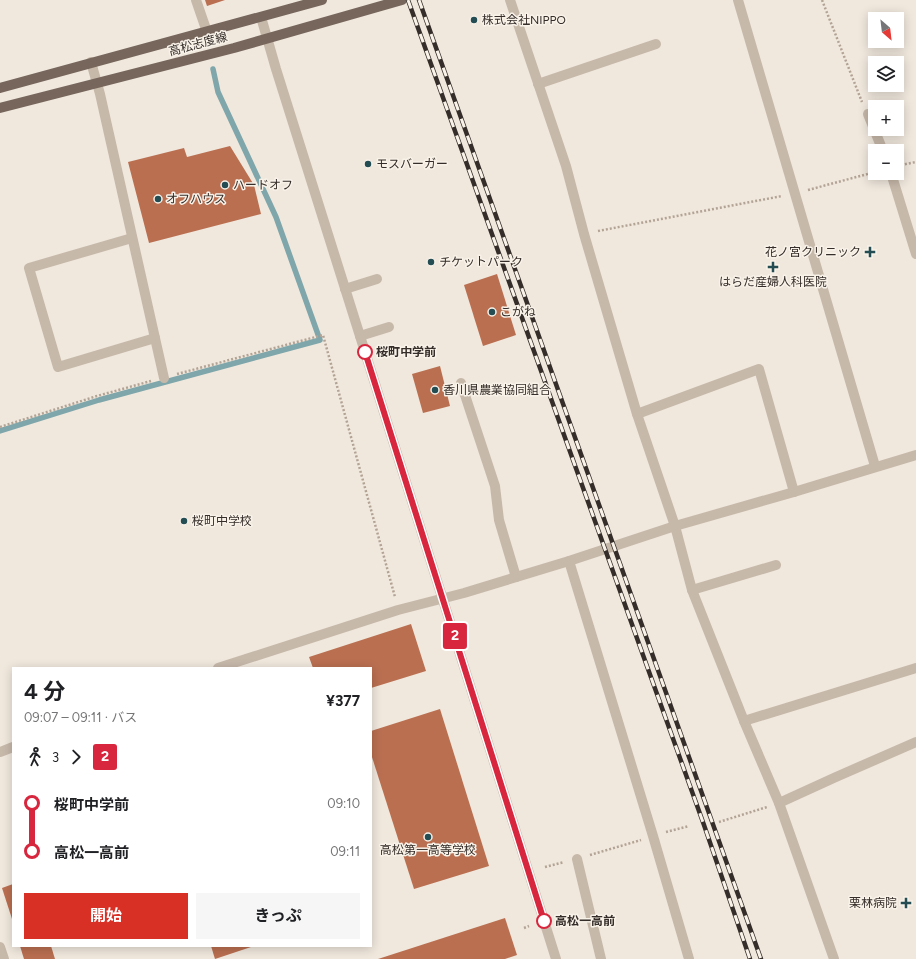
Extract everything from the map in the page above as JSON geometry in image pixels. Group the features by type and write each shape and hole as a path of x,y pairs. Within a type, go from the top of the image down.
{"main road":[{"name":"高松志度線","path":"0,88 322,0"},
{"name":"高松志度線","path":"0,108 97,84 402,0"}],"street":[{"path":"196,0 207,32"},
{"path":"510,0 566,166 584,234 637,414 674,526 692,590 744,721 779,803 834,959"},
{"path":"738,0 875,466"},
{"path":"261,17 556,959"},
{"path":"538,84 656,44"},
{"path":"91,62 164,378"},
{"path":"894,180 912,225 916,254"},
{"path":"132,238 29,268 58,367 155,338"},
{"path":"346,290 377,279"},
{"path":"360,336 389,327"},
{"path":"637,414 759,369 794,492"},
{"path":"461,383 495,486 499,520 516,577"},
{"path":"221,667 398,610 443,599 569,561 674,526 794,492 916,454"},
{"path":"569,561 689,959"},
{"path":"692,590 776,565"},
{"path":"744,721 916,668"},
{"path":"779,803 916,742"},
{"path":"0,752 12,747"},
{"path":"577,859 601,959"},
{"path":"0,947 4,959"}],"path":[{"path":"822,0 864,109 868,114"},
{"path":"904,165 916,162"},
{"path":"584,234 709,211 795,193 868,174"},
{"path":"0,427 97,396 323,335 398,610"},
{"path":"719,822 779,803"},
{"path":"545,867 689,826"},
{"path":"524,928 530,926"}],"building":[{"path":"205,0 225,0 207,6"},
{"path":"230,146 254,185 261,214 149,243 128,162 184,148 187,157"},
{"path":"497,274 516,335 483,346 464,285"},
{"path":"440,366 450,406 423,413 412,374"},
{"path":"411,624 426,671 372,688 372,667 313,667 309,657"},
{"path":"440,709 489,866 414,889 372,757 372,731"},
{"path":"12,884 12,919 2,888"},
{"path":"505,918 517,955 505,959 378,959"},
{"path":"20,947 51,947 55,959 24,959"},
{"path":"211,947 251,947 215,959"}],"waterway":[{"path":"0,431 99,400 320,340 276,217 218,92 213,69"}],"railway":[{"path":"408,0 704,825 750,959"},
{"path":"419,0 761,959"}],"bus line":[{"name":"2","path":"365,352 544,921"}],"place":[{"name":"株式会社NIPPO","path":"474,20"},
{"name":"モスバーガー","path":"368,164"},
{"name":"ハードオフ","path":"225,185"},
{"name":"オフハウス","path":"158,199"},
{"name":"花ノ宮クリニック","path":"870,252"},
{"name":"チケットパーク","path":"431,262"},
{"name":"はらだ産婦人科医院","path":"773,267"},
{"name":"こがね","path":"492,312"},
{"name":"桜町中学前","path":"365,352"},
{"name":"香川県農業協同組合","path":"435,390"},
{"name":"桜町中学校","path":"184,521"},
{"name":"高松第一高等学校","path":"428,837"},
{"name":"栗林病院","path":"906,903"},
{"name":"高松一高前","path":"544,921"}]}
